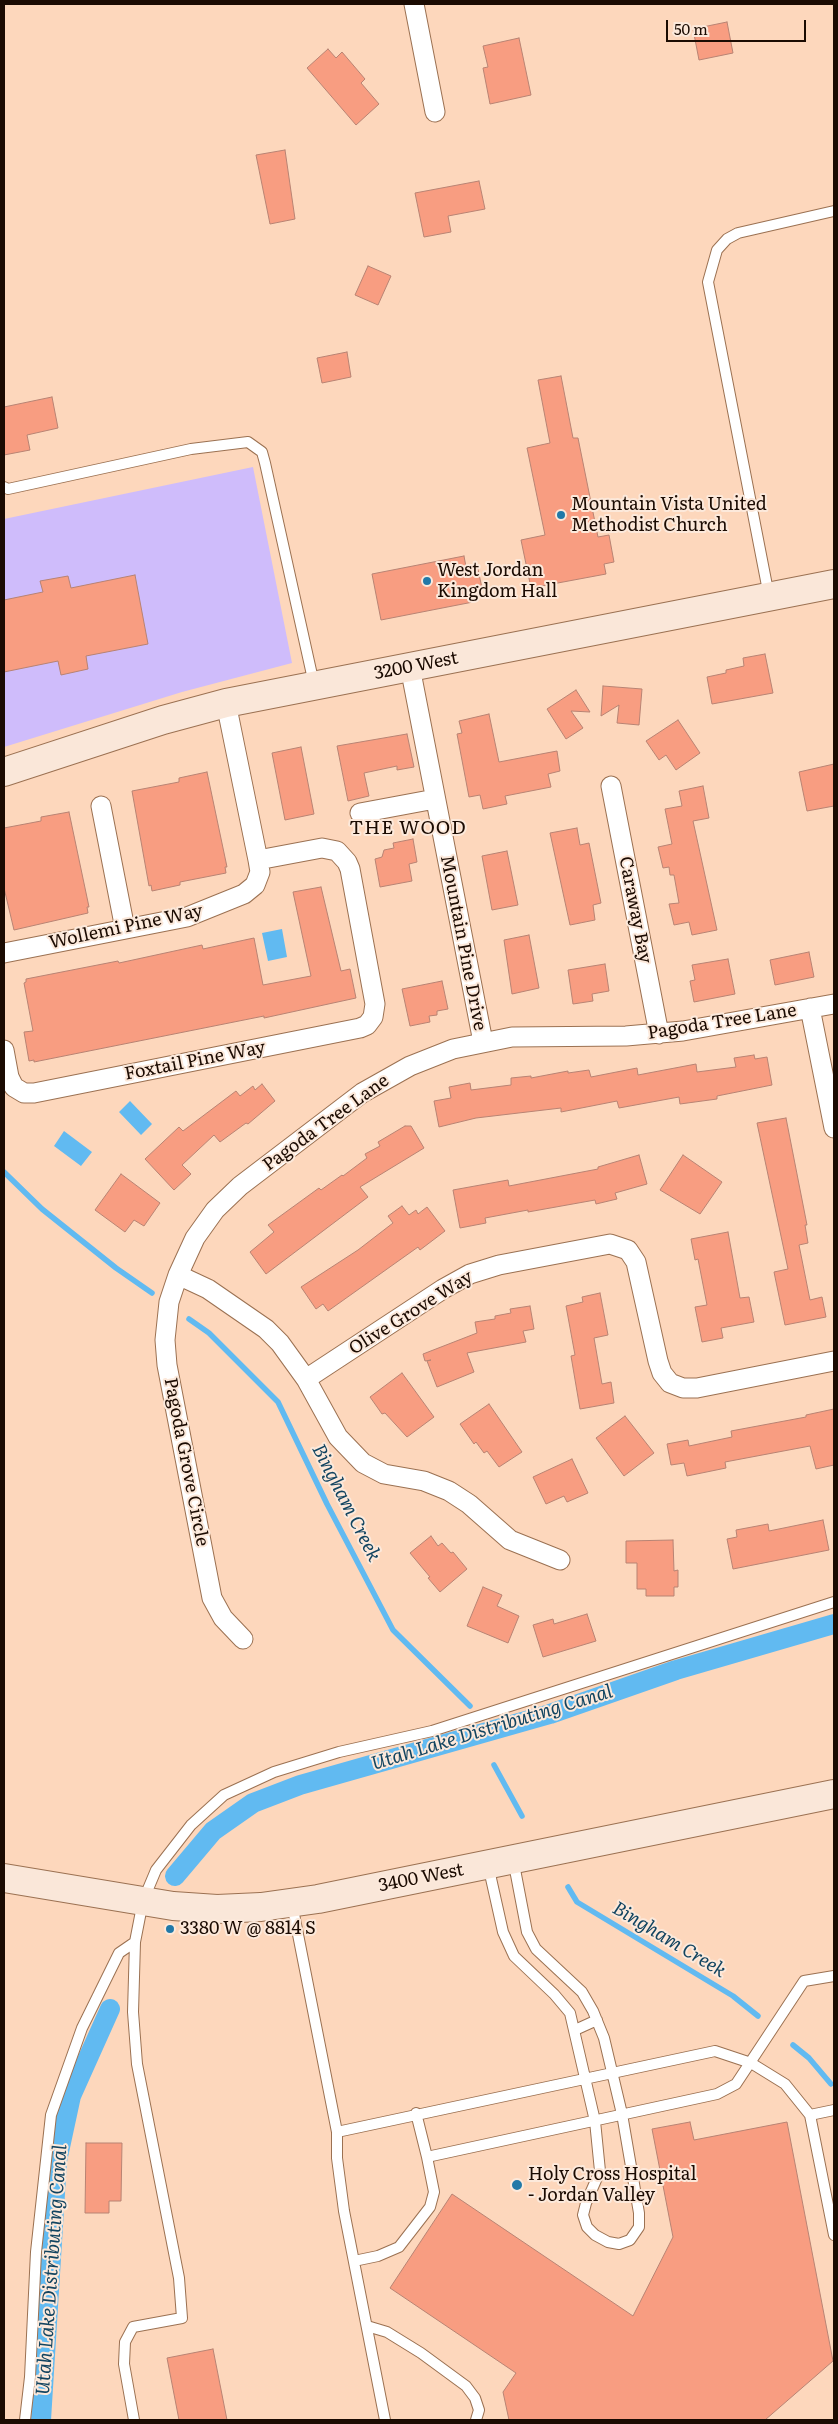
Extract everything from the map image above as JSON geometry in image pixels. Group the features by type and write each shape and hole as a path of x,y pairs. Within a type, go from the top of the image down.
{"street":[{"path":"414,4 435,112"},
{"name":"3200 West","path":"4,772 163,720 226,703 834,584"},
{"name":"Mountain Pine Drive","path":"410,667 482,1042"},
{"path":"226,703 258,860"},
{"name":"Caraway Bay","path":"611,786 660,1034"},
{"path":"360,814 435,799"},
{"path":"101,806 124,929"},
{"name":"Foxtail Pine Way","path":"4,1050 11,1083 18,1091 34,1093 360,1028 370,1022 375,1011 375,1004 350,869 337,851 322,848 258,860"},
{"name":"Wollemi Pine Way","path":"4,953 197,914 244,894 258,879 258,860"},
{"name":"Pagoda Tree Lane","path":"178,1275 195,1238 204,1224 215,1210 248,1180 376,1084 431,1057 482,1042 528,1036 660,1034 727,1025 834,1004"},
{"path":"810,1008 834,1128"},
{"name":"Olive Grove Way","path":"306,1379 443,1289 470,1274 498,1265 610,1244 628,1250 636,1262 658,1362 662,1373 670,1383 683,1388 697,1388 834,1361"},
{"path":"178,1275 208,1289 266,1329 292,1357 338,1437 363,1463 384,1474 424,1481 449,1491 469,1504 510,1540 560,1560"},
{"name":"Pagoda Grove Circle","path":"178,1275 167,1316 165,1340 167,1365 212,1598 218,1612 244,1639"},
{"name":"3400 West","path":"4,1878 143,1902 217,1909 292,1903 834,1794"}],"lane":[{"path":"769,597 708,282 718,250 727,239 738,232 834,211"},
{"path":"4,487 8,488 191,449 248,442 262,452 265,463 314,685"},
{"path":"134,2420 124,2364 125,2342 133,2327 182,2318 179,2278 137,2064 133,2012 135,1942 143,1902 156,1870 191,1825 224,1796 274,1772 339,1752 432,1731 834,1602"},
{"path":"501,1861 527,1932 536,1949 582,1992 604,2038 622,2114 640,2227 630,2240 619,2244 608,2242 595,2235 587,2227 583,2214 600,2170 595,2121 575,2030 570,2013 514,1956 502,1932 501,1861"},
{"path":"292,1903 337,2132 337,2158 344,2211 385,2420"},
{"path":"25,2420 30,2377 36,2252 51,2115 82,2028 119,1953 135,1942"},
{"path":"428,2157 718,2094 736,2084 804,1982 834,1976"},
{"path":"575,2030 597,2020"},
{"path":"337,2132 416,2113 715,2052 750,2063 786,2084 810,2116 834,2234"},
{"path":"810,2116 834,2110"},
{"path":"354,2262 378,2256 399,2247 430,2207 434,2192 428,2157 416,2113"},
{"path":"367,2326 387,2332 466,2386 475,2398 479,2410 476,2420"}],"shaded area":[{"path":"253,467 292,663 182,692 4,747 4,519"}],"water":[{"path":"282,929 287,957 268,961 262,933"},
{"path":"130,1101 152,1124 141,1135 119,1112"},
{"path":"64,1131 92,1152 81,1166 54,1146"}],"building":[{"path":"727,22 733,53 699,60 693,29"},
{"path":"519,38 531,95 490,104 483,68 488,67 483,46"},
{"path":"328,49 336,58 342,52 365,79 361,83 379,104 356,125 307,68"},
{"path":"285,150 295,219 270,224 256,155"},
{"path":"479,181 485,209 448,216 451,232 424,237 415,193"},
{"path":"368,266 391,276 378,305 355,295"},
{"path":"347,352 351,377 322,383 317,358"},
{"name":"Mountain Vista United Methodist Church","path":"561,376 573,438 578,438 598,537 609,535 614,562 604,564 606,574 531,588 521,540 545,535 527,448 550,443 538,380"},
{"path":"52,397 58,428 27,435 30,450 4,455 4,407"},
{"name":"West Jordan Kingdom Hall","path":"464,556 466,567 477,565 482,588 471,590 473,602 381,620 372,574"},
{"path":"135,575 148,644 86,656 88,669 61,675 58,661 4,672 4,600 43,592 40,581 68,576 71,588"},
{"path":"765,654 773,693 712,704 707,677 726,673 726,670 744,666 743,658"},
{"path":"603,686 642,689 639,725 617,723 619,705 601,716"},
{"path":"576,690 590,712 571,711 583,728 566,739 547,709"},
{"path":"489,714 499,762 557,751 560,771 548,774 551,787 505,796 507,804 483,809 480,795 469,797 457,734 462,733 459,721"},
{"path":"678,720 700,753 676,770 666,755 659,760 646,741"},
{"path":"407,734 414,767 397,770 397,766 364,773 369,796 348,801 337,746"},
{"path":"301,747 314,814 285,820 272,753"},
{"path":"834,764 834,806 807,811 799,772"},
{"path":"207,772 227,867 225,867 226,873 180,882 180,885 152,891 151,885 149,886 132,791 179,782 179,778"},
{"path":"703,786 709,818 693,821 717,930 692,935 689,922 674,925 669,904 679,903 674,875 670,875 669,867 663,868 658,847 672,844 665,809 682,806 679,791"},
{"path":"69,812 89,907 87,907 88,913 14,930 4,888 4,828 41,821 41,817"},
{"path":"577,828 580,845 589,843 601,903 593,905 595,920 570,925 550,833"},
{"path":"413,839 417,862 409,864 412,881 380,887 375,859 382,857 384,850 394,848 393,843"},
{"path":"507,851 518,905 492,910 482,856"},
{"path":"321,887 341,971 350,969 356,998 264,1018 264,1016 34,1062 34,1060 29,1061 24,1032 33,1031 24,983 26,979 118,961 119,963 202,945 203,949 254,938 263,985 311,976 293,892"},
{"path":"529,935 539,988 512,994 504,940"},
{"path":"809,952 814,977 775,985 770,960"},
{"path":"728,959 735,994 694,1002 690,981 695,980 692,965"},
{"path":"605,964 609,991 592,994 593,1001 573,1004 568,970"},
{"path":"442,981 448,1009 437,1011 437,1015 429,1016 430,1022 410,1026 402,989"},
{"path":"754,1055 755,1059 767,1057 772,1085 717,1096 717,1099 680,1104 679,1097 619,1108 617,1101 561,1112 561,1108 476,1118 439,1127 434,1101 451,1098 449,1087 470,1083 471,1090 511,1085 511,1078 531,1076 531,1078 568,1071 568,1073 589,1070 591,1077 637,1068 638,1075 696,1064 697,1072 736,1067 734,1058"},
{"path":"262,1084 275,1101 248,1124 246,1123 220,1142 214,1135 182,1165 191,1174 174,1190 145,1159 179,1127 183,1131 236,1091 240,1096 253,1086 255,1090"},
{"path":"786,1118 807,1225 805,1225 808,1243 799,1245 810,1300 822,1297 826,1317 785,1325 774,1272 788,1269 757,1123"},
{"path":"405,1126 411,1126 424,1148 360,1187 368,1197 266,1274 250,1252 274,1232 268,1225 319,1188 321,1190 343,1176 367,1158 365,1154 380,1146 378,1142"},
{"path":"639,1155 647,1184 615,1193 617,1199 596,1204 595,1200 528,1212 528,1210 485,1218 486,1223 460,1228 453,1190 508,1180 509,1186 598,1169 598,1167"},
{"path":"683,1155 722,1182 700,1214 660,1190"},
{"path":"121,1174 160,1203 144,1226 134,1220 125,1232 95,1210"},
{"path":"402,1206 409,1215 416,1210 418,1214 427,1207 445,1231 420,1250 418,1247 328,1311 323,1304 316,1309 301,1287 358,1250 393,1223 388,1216"},
{"path":"728,1232 740,1298 749,1297 754,1322 721,1328 723,1338 702,1342 695,1307 707,1305 698,1259 695,1260 691,1239"},
{"path":"600,1293 608,1335 594,1338 602,1384 611,1382 614,1403 580,1409 571,1356 575,1355 566,1306 583,1302 582,1297"},
{"path":"530,1306 534,1329 523,1331 526,1342 467,1353 474,1372 437,1387 427,1361 431,1360 425,1361 423,1354 477,1333 475,1322 495,1319 495,1316 511,1313 510,1309"},
{"path":"402,1373 434,1417 407,1437 385,1413 382,1414 370,1397"},
{"path":"489,1404 522,1452 499,1467 487,1451 484,1453 476,1442 474,1444 460,1424"},
{"path":"834,1409 834,1465 816,1469 810,1446 725,1462 726,1468 687,1476 684,1463 671,1465 667,1444 688,1440 689,1446 732,1437 731,1431 806,1417 806,1415"},
{"path":"625,1416 654,1453 624,1476 596,1438"},
{"path":"572,1459 588,1493 567,1502 564,1496 546,1504 533,1477"},
{"path":"823,1520 829,1550 733,1569 727,1539 737,1537 736,1530 768,1524 769,1531"},
{"path":"431,1536 438,1546 442,1543 451,1553 453,1552 467,1569 440,1592 410,1553"},
{"path":"673,1540 674,1571 678,1570 678,1587 674,1587 674,1596 646,1596 646,1589 637,1589 637,1563 626,1563 626,1541"},
{"path":"483,1587 502,1595 497,1606 519,1616 508,1643 467,1626"},
{"path":"587,1614 596,1641 543,1657 533,1625 553,1619 554,1624"},
{"name":"Holy Cross Hospital - Jordan Valley","path":"690,2122 694,2140 787,2122 833,2361 765,2420 509,2420 503,2392 516,2373 390,2288 452,2194 633,2316 673,2237 652,2129"},
{"path":"86,2143 122,2143 121,2201 109,2201 109,2213 85,2213"},
{"path":"213,2349 227,2420 179,2420 167,2358"}],"waterway":[{"name":"Bingham Creek","path":"4,1172 42,1209 116,1268 152,1293"},
{"name":"Bingham Creek","path":"189,1319 209,1333 278,1402 327,1504 393,1630 470,1706"},
{"name":"Utah Lake Distributing Canal","path":"175,1876 213,1831 253,1803 300,1785 550,1714 676,1670 834,1624"},
{"name":"Bingham Creek","path":"494,1765 522,1816"},
{"name":"Bingham Creek","path":"568,1887 577,1902 733,1996 758,2016"},
{"name":"Utah Lake Distributing Canal","path":"41,2420 57,2161 71,2096 110,2009"},
{"name":"Bingham Creek","path":"793,2045 809,2058 831,2084"}],"place":[{"name":"Mountain Vista United Methodist Church","path":"561,515"},
{"name":"West Jordan Kingdom Hall","path":"427,581"},
{"name":"3380 W @ 8814 S","path":"170,1929"},
{"name":"Holy Cross Hospital - Jordan Valley","path":"517,2185"}],"district":[{"name":"THE WOOD","path":"408,828"}]}
